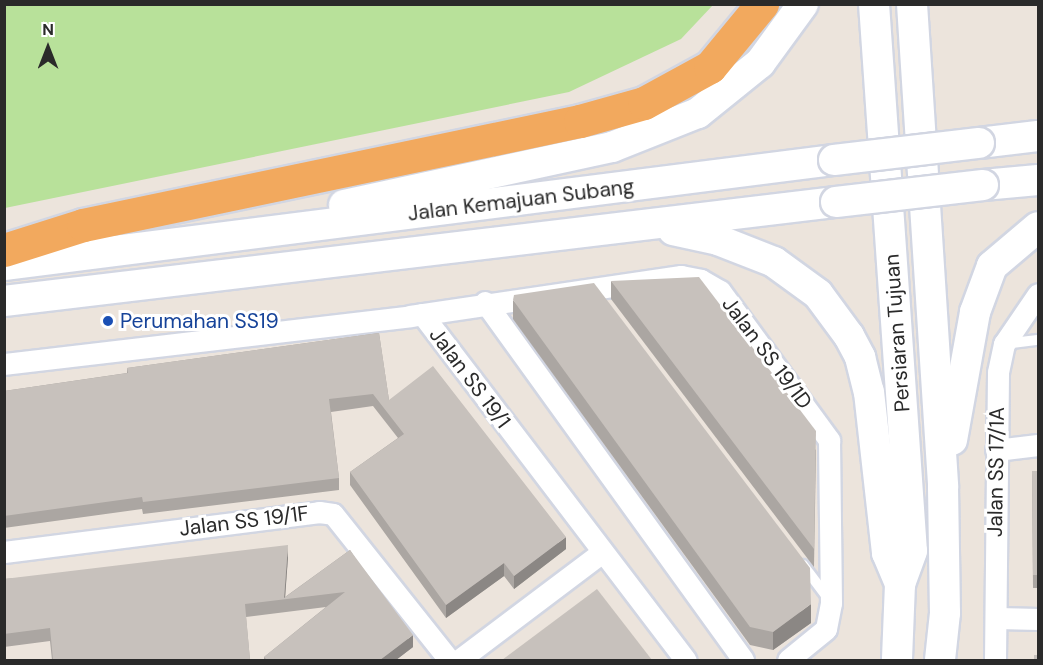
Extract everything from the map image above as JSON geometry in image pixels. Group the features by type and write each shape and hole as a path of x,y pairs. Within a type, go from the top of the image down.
{"highway":[{"path":"4,250 83,225 580,121 644,103 710,67 762,4"}],"main road":[{"path":"138,249 612,147 698,113 760,63 803,4"},
{"name":"Persiaran Tujuan","path":"874,4 912,551 900,584 897,660"},
{"name":"Persiaran Tujuan","path":"912,4 943,487 945,613 940,660"},
{"name":"Jalan Kemajuan Subang","path":"4,265 1038,136"},
{"name":"Jalan Kemajuan Subang","path":"4,301 1038,180"},
{"path":"640,226 718,240 774,262 818,294 849,336 860,357 869,392 887,553 900,584"},
{"path":"943,487 975,312 992,266 1038,227"}],"street":[{"name":"Jalan SS 19/1D","path":"422,314 485,302 596,292 681,276 701,280 720,291 820,423 829,440 831,603 826,629 788,660"},
{"name":"Jalan SS 17/1A","path":"995,660 998,618 996,450 998,372 1004,344 1038,294"},
{"path":"485,302 743,660"},
{"name":"Jalan SS 19/1","path":"4,364 422,314 602,553 686,660"},
{"path":"996,450 1038,445"},
{"name":"Jalan SS 19/1F","path":"4,552 319,512 333,514 448,660"},
{"path":"459,660 602,553"},
{"path":"998,618 1038,619"}],"lane":[{"path":"1004,344 1038,340"},
{"path":"796,557 831,603"}],"green space":[{"path":"5,4 713,5 681,39 569,92 5,208"}],"building":[{"path":"699,277 816,431 814,549 611,281"},
{"path":"594,283 810,568 811,604 773,632 750,627 513,300 514,295"},
{"path":"379,333 389,400 433,366 566,537 514,576 504,563 446,605 350,472 404,434 373,394 329,399 339,478 143,502 142,497 4,516 4,391 128,373 127,368"},
{"path":"1032,471 1038,471 1038,575 1033,575"},
{"path":"288,545 284,598 350,550 413,635 380,660 267,660 264,657 345,592 245,604 250,660 53,660 50,628 4,634 4,579"},
{"path":"597,589 652,660 502,660"}],"place":[{"name":"Perumahan SS19","path":"108,321"}]}
